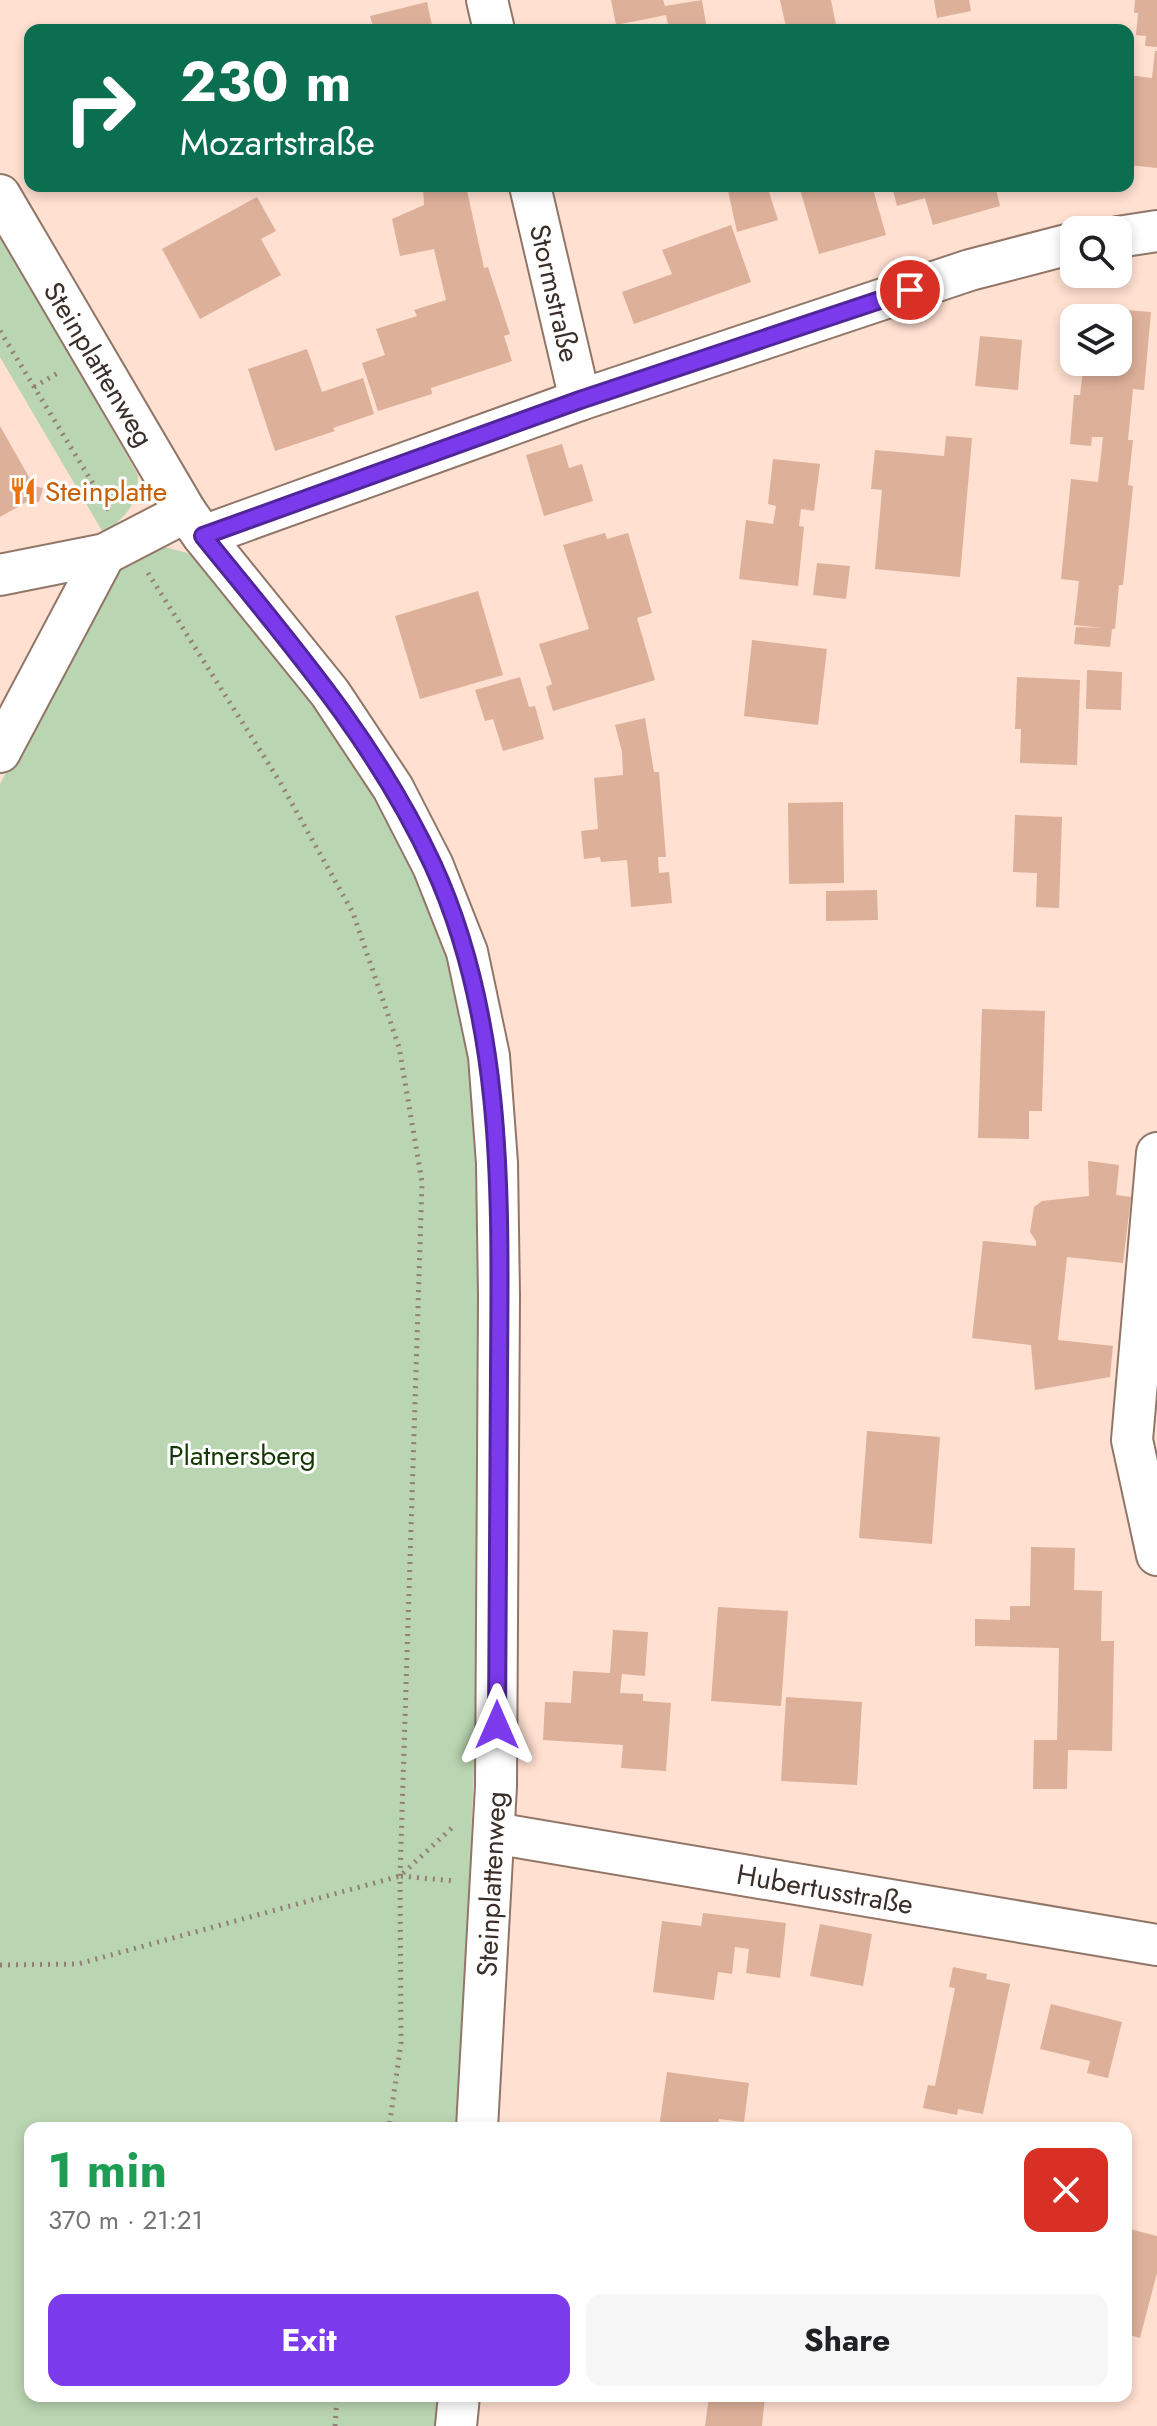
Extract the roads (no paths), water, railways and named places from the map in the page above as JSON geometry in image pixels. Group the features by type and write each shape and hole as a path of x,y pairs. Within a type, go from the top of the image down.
{"street":[{"path":"487,0 493,24"},
{"name":"Stormstraße","path":"531,192 580,400"},
{"name":"Steinplattenweg","path":"0,195 194,524 330,693 393,788 433,866 467,952 489,1056 497,1163 499,1296 496,1786 477,2122"},
{"path":"1132,235 1157,231"},
{"path":"0,575 117,548 580,400 970,270 1060,247"},
{"path":"0,752 117,548"},
{"path":"1157,1153 1132,1440 1157,1555"},
{"name":"Hubertusstraße","path":"494,1833 1157,1945"},
{"path":"456,2426 458,2402"}],"place":[{"name":"Steinplatte","path":"23,491"}],"park label":[{"name":"Platnersberg","path":"242,1455"}]}
